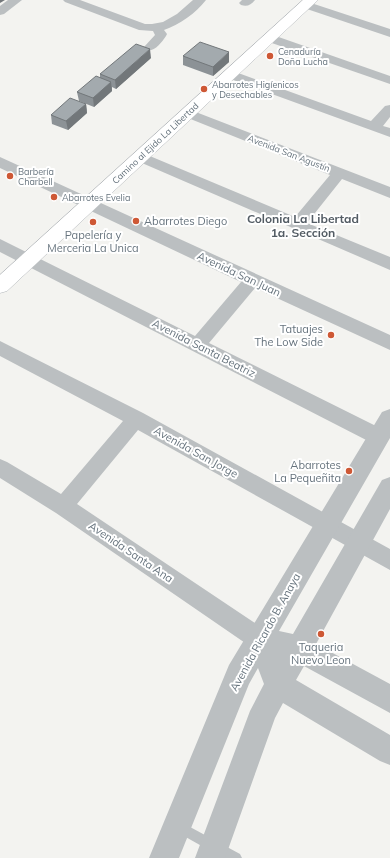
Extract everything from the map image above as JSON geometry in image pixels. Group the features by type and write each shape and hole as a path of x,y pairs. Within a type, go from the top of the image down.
{"main road":[{"name":"Camino al Ejido La Libertad","path":"0,286 308,3"}],"street":[{"path":"0,11 16,0"},
{"path":"69,0 143,27 158,29 171,24 200,0"},
{"path":"308,3 390,33"},
{"path":"99,11 109,4"},
{"path":"150,47 161,34 158,29"},
{"path":"270,38 390,80"},
{"path":"230,74 390,133"},
{"path":"374,127 390,109"},
{"name":"Avenida San Agustín","path":"188,114 390,193"},
{"path":"140,157 390,264"},
{"name":"Avenida San Juan","path":"0,162 390,343"},
{"path":"297,225 339,173"},
{"name":"Avenida Santa Beatriz","path":"0,245 198,344 384,428"},
{"path":"198,344 252,280"},
{"name":"Avenida San Jorge","path":"0,348 136,419 390,560"},
{"path":"63,506 136,419"},
{"name":"Avenida Ricardo B. Anaya","path":"164,858 239,675 326,524 384,428"},
{"name":"Avenida Santa Ana","path":"0,468 63,506 259,639 299,649 390,699"},
{"path":"220,854 258,725 264,711 390,487"},
{"path":"259,639 278,685 390,751"}],"lane":[{"path":"176,826 220,854"}],"building":[{"path":"200,42 229,52 213,67 183,56"},
{"path":"136,44 150,49 115,80 100,74"},
{"path":"96,76 111,82 93,98 77,92"},
{"path":"70,98 86,104 66,121 51,115"}],"place":[{"name":"Cenaduría Doña Lucha","path":"270,56"},
{"name":"Abarrotes Higíenicos y Desechables","path":"204,89"},
{"name":"Barbería Charbell","path":"10,176"},
{"name":"Abarrotes Evelia","path":"54,197"},
{"name":"Abarrotes Diego","path":"136,221"},
{"name":"Papelería y Merceria La Unica","path":"93,222"},
{"name":"Tatuajes The Low Side","path":"331,335"},
{"name":"Abarrotes La Pequeñita","path":"349,471"},
{"name":"Taqueria Nuevo Leon","path":"321,634"}],"district":[{"name":"Colonia La Libertad 1a. Sección","path":"303,225"}]}
